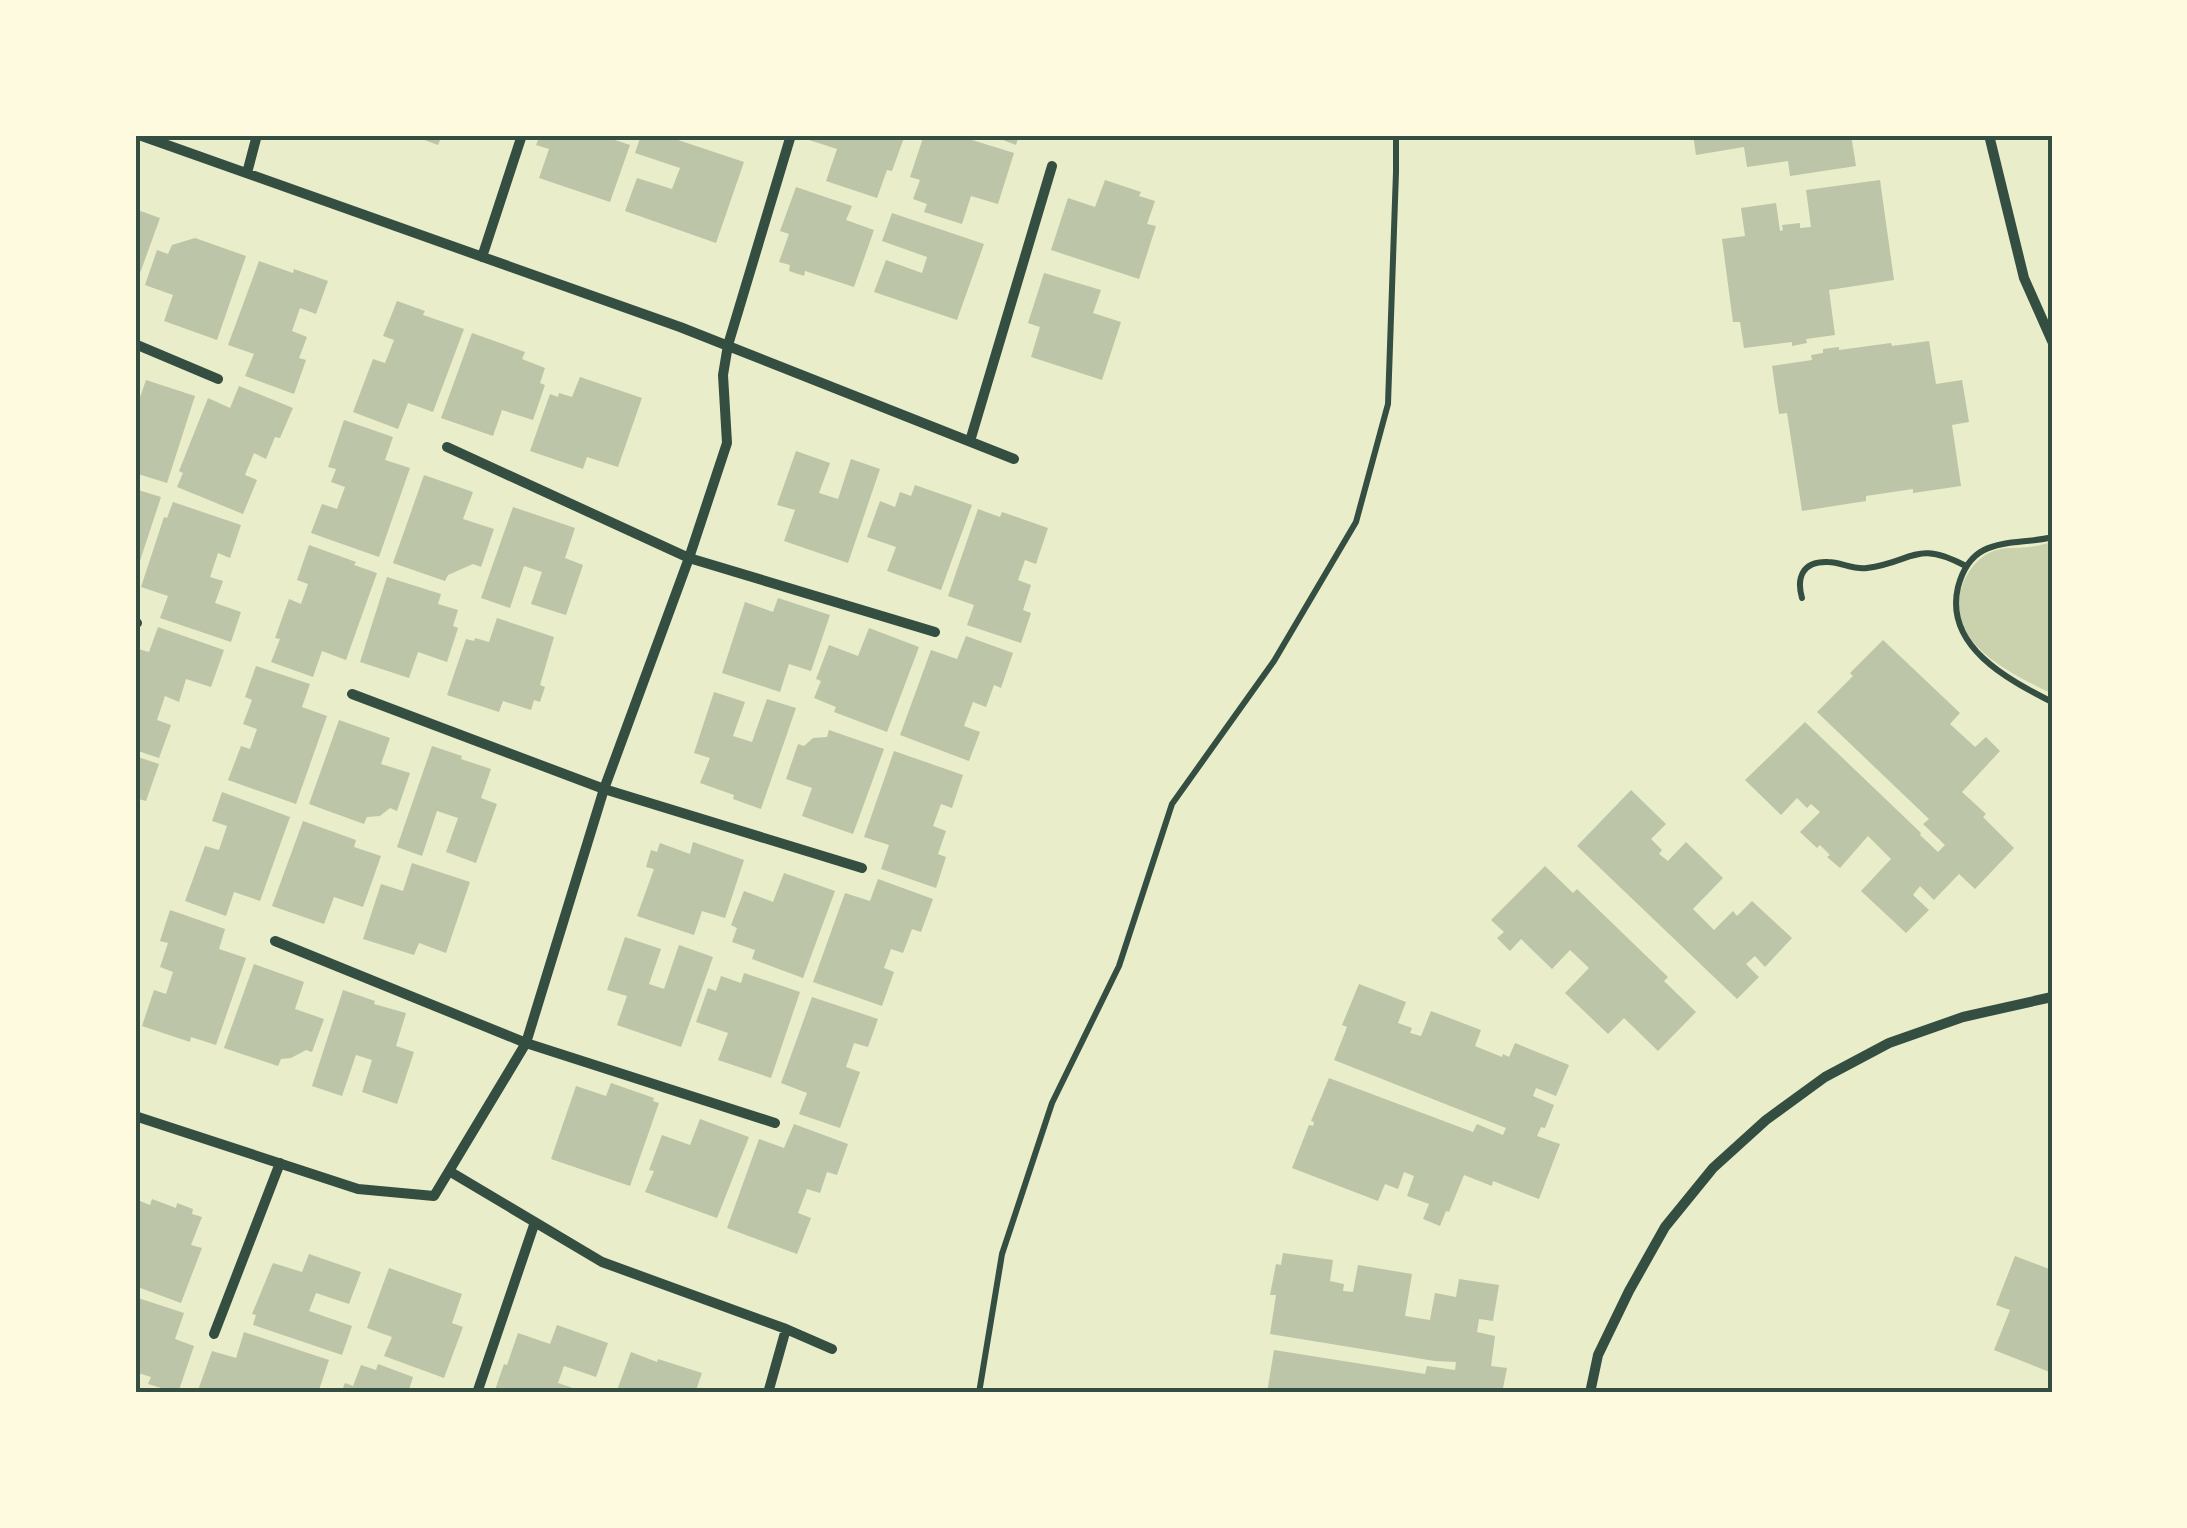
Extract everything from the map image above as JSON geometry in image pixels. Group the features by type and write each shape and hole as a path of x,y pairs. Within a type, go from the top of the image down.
{"street":[{"path":"139,135 728,346 1014,459"},
{"path":"247,173 258,135"},
{"path":"482,256 522,135"},
{"path":"135,1116 358,1189 434,1196 526,1043 604,789 726,442 723,376 728,346 791,135"},
{"path":"1988,135 2024,278 2052,341"},
{"path":"970,442 1052,166"},
{"path":"135,344 218,379"},
{"path":"447,448 688,558 936,632"},
{"path":"352,694 604,789 862,868"},
{"path":"275,941 526,1043 775,1123"},
{"path":"1590,1393 1598,1355 1664,1227 1714,1168 1766,1120 1825,1077 1889,1043 1963,1017 2052,997"},
{"path":"214,1334 280,1163"},
{"path":"449,1171 602,1262 832,1349"},
{"path":"477,1393 535,1222"},
{"path":"768,1393 786,1329"}],"path":[{"path":"979,1393 1002,1254 1052,1103 1120,966 1172,804 1274,661 1356,522 1388,404 1396,135"},
{"path":"2052,538 1982,551 1966,566 1954,608 1963,635 1979,654 2007,678 2052,702"},
{"path":"1802,598 1798,584 1801,575 1810,566 1822,563 1867,568 1928,552 1966,566"}],"green space":[{"path":"2052,542 2052,694 1985,654 1962,624 1959,606 1967,576 1986,555"}],"building":[{"path":"411,135 442,135 438,145"},
{"path":"540,135 600,135 630,145 610,202 539,178 549,149 536,145"},
{"path":"641,135 663,135 744,162 716,243 625,211 637,178 672,189 680,168 635,153"},
{"path":"811,135 905,135 877,198 826,181 837,149 809,140"},
{"path":"924,135 956,135 1014,153 998,204 971,196 962,224 924,212 927,204 913,199 920,180 910,177"},
{"path":"990,135 1019,135 1016,145"},
{"path":"1693,135 1851,135 1856,166 1790,176 1788,161 1747,167 1744,147 1696,155"},
{"path":"1105,180 1155,201 1147,224 1156,226 1139,279 1051,250 1068,198 1095,207"},
{"path":"1880,180 1894,280 1829,290 1835,335 1806,339 1807,343 1792,346 1792,342 1744,348 1740,322 1733,322 1722,239 1745,236 1741,208 1776,203 1780,231 1782,225 1800,223 1800,228 1811,227 1806,190"},
{"path":"796,187 852,206 846,220 874,230 854,287 805,271 804,276 789,271 790,265 779,262 789,234 780,231"},
{"path":"135,209 160,218 135,287"},
{"path":"892,213 984,244 957,320 874,292 886,260 922,273 927,257 882,241"},
{"path":"195,238 246,256 217,340 164,321 173,295 145,285 157,250 168,254 172,245"},
{"path":"259,261 328,281 316,314 300,308 292,331 307,337 299,358 306,360 294,394 245,376 254,354 228,345"},
{"path":"1044,273 1101,290 1093,313 1121,322 1102,380 1031,357 1040,327 1028,323"},
{"path":"397,301 464,329 433,412 408,403 398,429 353,412 373,359 385,363 394,340 383,336"},
{"path":"472,333 525,352 522,359 545,368 540,383 545,385 533,420 502,410 493,436 441,418"},
{"path":"1929,341 1936,384 1962,380 1969,422 1952,425 1961,486 1866,496 1866,501 1802,511 1787,413 1779,414 1772,366 1812,360 1811,355 1823,353 1823,349"},
{"path":"580,377 642,398 618,467 587,457 583,469 530,451 550,394 572,397"},
{"path":"146,380 195,396 167,483 135,473 135,405"},
{"path":"239,386 293,408 266,459 254,453 245,475 257,480 243,514 177,487 183,473 179,471 208,398 230,408"},
{"path":"344,420 393,437 385,460 410,468 379,557 311,533 322,504 337,509 345,487 331,482 336,469 328,467"},
{"path":"796,451 830,463 819,493 838,499 851,459 880,469 848,563 784,541 795,510 777,505"},
{"path":"424,475 473,492 463,519 494,529 481,567 473,564 448,575 445,581 393,563"},
{"path":"915,485 972,505 941,590 887,571 896,547 867,537 880,501 895,507 900,492 911,496"},
{"path":"135,489 161,497 136,573 135,573"},
{"path":"173,502 241,525 230,558 218,553 210,577 223,581 215,603 241,612 231,642 160,618 168,596 141,587 164,517 167,518"},
{"path":"513,507 575,528 565,558 583,565 566,615 531,604 542,572 524,566 510,608 481,598"},
{"path":"978,509 1000,517 1002,512 1048,528 1036,564 1025,560 1018,580 1031,585 1023,610 1031,613 1021,643 967,625 974,605 948,596"},
{"path":"309,545 377,573 346,660 322,651 313,677 271,662 289,599 301,604 308,584 297,580"},
{"path":"387,577 441,594 438,604 458,610 453,626 458,628 447,662 418,652 409,678 360,662"},
{"path":"778,598 830,615 811,671 789,664 780,692 722,673 745,602 773,612"},
{"path":"497,618 554,637 540,685 545,687 540,702 534,700 531,710 503,701 499,712 447,695 466,639 489,642"},
{"path":"158,627 224,650 211,687 186,679 179,702 165,696 157,720 171,725 159,758 135,750 135,648 149,652"},
{"path":"869,628 919,647 887,732 834,712 836,707 814,698 821,681 816,679 829,645 858,656"},
{"path":"966,636 1013,653 1001,688 994,685 986,707 973,702 964,726 980,732 969,761 900,735 931,650 957,659"},
{"path":"1883,640 1960,713 1950,724 1975,747 1986,737 2000,751 1962,792 2014,848 1975,889 1959,874 1934,900 1920,886 1913,895 1929,910 1906,933 1861,891 1891,859 1868,836 1840,868 1820,845 1817,848 1800,832 1820,812 1811,804 1807,808 1797,798 1781,815 1745,780 1805,722 1938,852 1945,845 1923,824 1929,819 1817,712"},
{"path":"256,666 310,684 302,707 327,716 296,804 228,780 241,746 250,749 257,729 243,724 252,700 245,697"},
{"path":"714,692 745,702 733,736 752,742 767,699 796,708 761,809 700,783 710,758 694,753"},
{"path":"339,720 390,738 381,764 410,773 397,811 390,808 380,816 367,817 364,824 309,804"},
{"path":"829,730 884,749 853,834 802,816 812,788 786,779 798,744 804,746 813,738 827,737"},
{"path":"432,746 491,769 481,798 497,804 476,863 446,852 458,818 437,811 422,856 397,847"},
{"path":"894,751 963,775 952,808 941,804 933,826 946,831 938,854 946,857 936,888 881,869 889,845 864,837"},
{"path":"135,756 159,764 146,801 135,798"},
{"path":"1631,790 1666,824 1651,839 1662,850 1659,854 1668,861 1686,842 1723,878 1693,909 1714,930 1733,911 1737,916 1752,901 1792,938 1765,967 1755,956 1746,964 1759,977 1737,999 1577,846"},
{"path":"222,792 290,817 260,901 234,892 226,916 185,901 205,846 219,850 227,826 212,821"},
{"path":"303,821 356,840 354,847 381,856 363,907 334,897 324,924 272,906"},
{"path":"693,842 744,860 725,918 702,911 694,935 637,916 654,869 646,867 651,850 657,852 660,843 690,854"},
{"path":"412,863 470,882 446,953 419,943 414,955 363,939 381,884 403,891"},
{"path":"1545,866 1573,893 1577,889 1668,977 1664,981 1696,1012 1658,1051 1624,1018 1608,1034 1565,993 1589,968 1570,950 1552,969 1521,939 1510,951 1497,938 1504,932 1491,920"},
{"path":"784,873 835,891 803,978 752,959 755,950 732,942 737,928 731,925 744,891 773,902"},
{"path":"878,879 933,899 921,932 912,929 903,953 891,949 884,968 894,972 882,1006 813,982 845,893 870,901"},
{"path":"170,910 225,929 219,949 246,958 216,1045 191,1037 190,1042 142,1026 154,990 166,994 173,972 160,967 168,943 160,941"},
{"path":"625,937 661,949 649,984 664,989 679,945 713,957 681,1047 617,1025 627,996 607,990"},
{"path":"254,964 304,982 295,1009 324,1019 312,1052 306,1050 281,1059 278,1066 224,1048"},
{"path":"744,973 800,992 771,1078 718,1060 728,1033 696,1022 708,988 716,991 721,976 741,983"},
{"path":"1359,984 1406,1002 1398,1023 1412,1028 1410,1033 1421,1036 1431,1011 1481,1030 1475,1046 1502,1057 1509,1057 1515,1043 1569,1065 1556,1096 1536,1088 1533,1096 1554,1105 1545,1128 1541,1127 1537,1136 1560,1144 1539,1199 1493,1181 1492,1186 1464,1175 1440,1226 1423,1219 1429,1204 1407,1196 1414,1176 1404,1172 1398,1189 1385,1184 1378,1201 1292,1168 1309,1125 1313,1126 1311,1121 1329,1078 1473,1132 1477,1124 1503,1135 1506,1128 1334,1060 1347,1027 1342,1025"},
{"path":"343,990 406,1013 396,1046 414,1052 397,1104 362,1092 372,1060 356,1055 342,1096 312,1086"},
{"path":"812,997 878,1019 868,1047 854,1043 846,1067 860,1072 840,1128 799,1114 807,1093 781,1083"},
{"path":"611,1083 659,1103 630,1186 551,1159 576,1086 606,1096"},
{"path":"700,1119 749,1137 717,1218 645,1192 662,1135 690,1145"},
{"path":"794,1124 848,1144 837,1175 827,1172 820,1193 807,1189 798,1213 811,1218 797,1254 727,1228 759,1139 784,1148"},
{"path":"135,1199 150,1205 152,1199 176,1208 177,1203 202,1217 191,1245 202,1248 181,1303 135,1286"},
{"path":"1283,1253 1333,1260 1330,1281 1344,1284 1343,1291 1353,1292 1358,1265 1412,1274 1405,1316 1430,1320 1435,1293 1456,1297 1459,1279 1499,1285 1493,1321 1479,1319 1477,1332 1495,1336 1491,1366 1507,1368 1502,1393 1267,1393 1274,1350 1425,1374 1427,1366 1455,1370 1456,1362 1270,1334 1276,1295 1270,1295 1276,1264 1281,1265"},
{"path":"309,1254 361,1272 349,1304 316,1293 309,1311 352,1326 342,1355 253,1325 256,1315 252,1314 273,1263 302,1272"},
{"path":"2015,1256 2052,1270 2052,1373 1994,1350 2010,1310 1996,1305"},
{"path":"389,1268 462,1294 452,1323 463,1327 444,1378 384,1356 392,1337 367,1328"},
{"path":"135,1297 184,1313 175,1339 194,1346 178,1393 148,1384 151,1377 135,1372"},
{"path":"557,1325 608,1343 596,1377 564,1366 558,1383 587,1393 494,1393 518,1333 550,1344"},
{"path":"244,1332 329,1360 318,1393 197,1393 212,1351 236,1358"},
{"path":"631,1352 702,1373 695,1393 616,1393"},
{"path":"378,1364 413,1377 408,1393 341,1393 345,1383 353,1386 361,1365 376,1370"}]}
